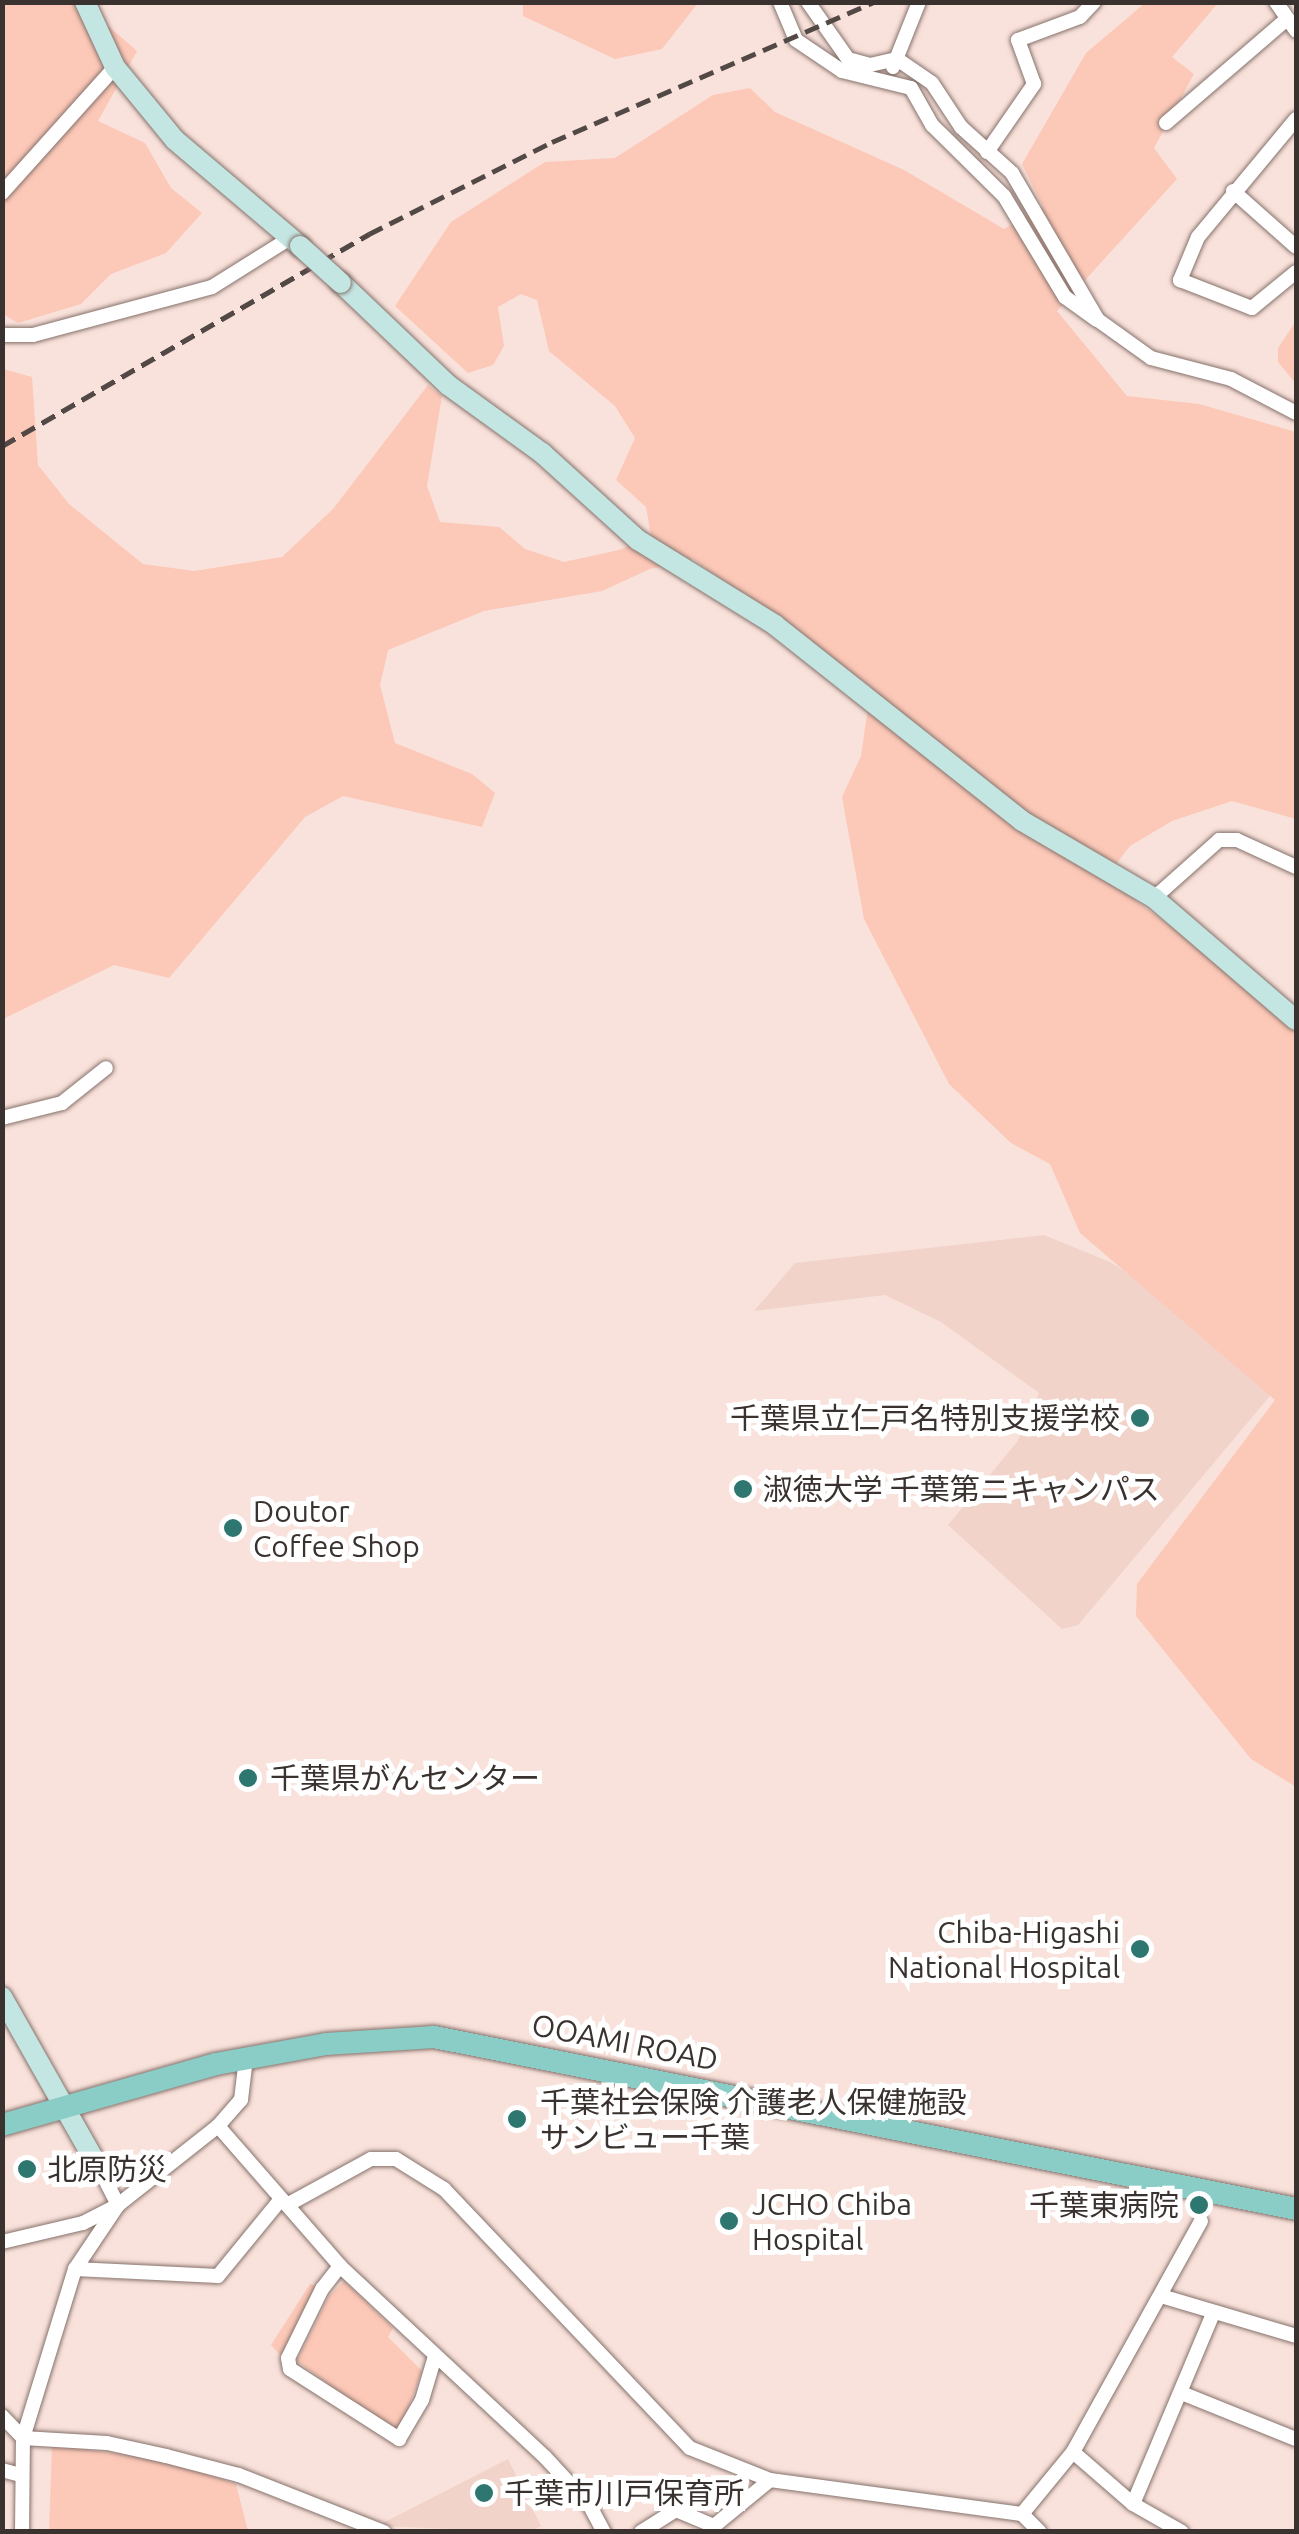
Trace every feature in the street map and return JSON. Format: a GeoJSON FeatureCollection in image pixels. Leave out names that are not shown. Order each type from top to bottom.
{"type":"FeatureCollection","features":[{"type":"Feature","properties":{"kind":"main road","name":"OOAMI ROAD"},"geometry":{"type":"LineString","coordinates":[[2,2124],[60,2104],[246,2058],[404,2037],[480,2043],[1296,2209]]}},
{"type":"Feature","properties":{"kind":"street"},"geometry":{"type":"LineString","coordinates":[[86,2],[115,67],[203,168],[295,242],[448,385],[542,453],[638,540],[775,626],[1022,821],[1154,898],[1296,1020]]}},
{"type":"Feature","properties":{"kind":"street"},"geometry":{"type":"LineString","coordinates":[[780,2],[796,40],[842,70],[911,88],[932,125],[1004,196],[1065,297],[1151,358],[1230,379],[1296,413]]}},
{"type":"Feature","properties":{"kind":"street"},"geometry":{"type":"LineString","coordinates":[[808,2],[848,59],[870,65],[897,59],[932,82],[944,107],[1012,173],[1098,320]]}},
{"type":"Feature","properties":{"kind":"street"},"geometry":{"type":"LineString","coordinates":[[888,80],[919,2]]}},
{"type":"Feature","properties":{"kind":"street"},"geometry":{"type":"LineString","coordinates":[[987,152],[1034,84],[1018,40],[1080,17],[1094,2]]}},
{"type":"Feature","properties":{"kind":"street"},"geometry":{"type":"LineString","coordinates":[[1166,123],[1292,25],[1276,2]]}},
{"type":"Feature","properties":{"kind":"street"},"geometry":{"type":"LineString","coordinates":[[2,192],[115,67]]}},
{"type":"Feature","properties":{"kind":"street"},"geometry":{"type":"LineString","coordinates":[[1296,119],[1198,237],[1180,280],[1252,308],[1296,272]]}},
{"type":"Feature","properties":{"kind":"street"},"geometry":{"type":"LineString","coordinates":[[1233,191],[1296,247]]}},
{"type":"Feature","properties":{"kind":"street"},"geometry":{"type":"LineString","coordinates":[[2,335],[33,335],[212,287],[295,242]]}},
{"type":"Feature","properties":{"kind":"street"},"geometry":{"type":"LineString","coordinates":[[1154,898],[1219,840],[1237,840],[1296,867]]}},
{"type":"Feature","properties":{"kind":"street"},"geometry":{"type":"LineString","coordinates":[[2,1118],[62,1103],[106,1068]]}},
{"type":"Feature","properties":{"kind":"street"},"geometry":{"type":"LineString","coordinates":[[2,1997],[118,2205]]}},
{"type":"Feature","properties":{"kind":"street"},"geometry":{"type":"LineString","coordinates":[[2,2242],[83,2223],[118,2205],[218,2126],[241,2100],[246,2058]]}},
{"type":"Feature","properties":{"kind":"street"},"geometry":{"type":"LineString","coordinates":[[218,2126],[340,2266],[545,2457],[604,2532]]}},
{"type":"Feature","properties":{"kind":"street"},"geometry":{"type":"LineString","coordinates":[[75,2270],[218,2276],[284,2202],[371,2160],[396,2159],[421,2171],[690,2448],[770,2480],[1022,2514],[1040,2532]]}},
{"type":"Feature","properties":{"kind":"street"},"geometry":{"type":"LineString","coordinates":[[22,2532],[23,2438],[75,2270],[118,2205]]}},
{"type":"Feature","properties":{"kind":"street"},"geometry":{"type":"LineString","coordinates":[[1022,2514],[1073,2452],[1201,2221]]}},
{"type":"Feature","properties":{"kind":"street"},"geometry":{"type":"LineString","coordinates":[[340,2266],[322,2289],[288,2358],[290,2369],[399,2439],[422,2400],[435,2356]]}},
{"type":"Feature","properties":{"kind":"street"},"geometry":{"type":"LineString","coordinates":[[1161,2296],[1296,2336]]}},
{"type":"Feature","properties":{"kind":"street"},"geometry":{"type":"LineString","coordinates":[[1133,2504],[1184,2394],[1214,2314]]}},
{"type":"Feature","properties":{"kind":"street"},"geometry":{"type":"LineString","coordinates":[[1184,2394],[1296,2439]]}},
{"type":"Feature","properties":{"kind":"street"},"geometry":{"type":"LineString","coordinates":[[2,2416],[23,2438],[107,2443],[166,2456],[238,2475],[384,2532]]}},
{"type":"Feature","properties":{"kind":"street"},"geometry":{"type":"LineString","coordinates":[[1073,2452],[1133,2504],[1182,2532]]}},
{"type":"Feature","properties":{"kind":"street"},"geometry":{"type":"LineString","coordinates":[[2,2470],[21,2474]]}},
{"type":"Feature","properties":{"kind":"street"},"geometry":{"type":"LineString","coordinates":[[641,2532],[676,2510],[714,2526],[770,2480]]}},
{"type":"Feature","properties":{"kind":"shaded area"},"geometry":{"type":"Polygon","coordinates":[[[523,2],[698,3],[662,49],[615,59],[523,16],[523,2]]]}},
{"type":"Feature","properties":{"kind":"shaded area"},"geometry":{"type":"Polygon","coordinates":[[[3,3],[82,3],[137,51],[98,121],[145,143],[171,188],[202,213],[166,253],[111,274],[81,304],[18,323],[3,314],[3,3]]]}},
{"type":"Feature","properties":{"kind":"shaded area"},"geometry":{"type":"Polygon","coordinates":[[[1145,3],[1218,3],[1172,57],[1194,74],[1154,148],[1177,179],[1057,311],[1127,396],[1199,404],[1296,432],[1296,819],[1232,801],[1172,821],[1130,846],[1105,878],[1296,1019],[1296,1787],[1251,1759],[1136,1616],[1137,1584],[1275,1400],[1080,1233],[1050,1164],[1011,1143],[949,1084],[864,919],[842,797],[861,756],[871,687],[693,559],[650,569],[602,591],[484,611],[388,650],[380,685],[395,743],[472,774],[495,793],[482,827],[343,796],[305,817],[169,978],[114,965],[3,1019],[3,369],[32,377],[38,465],[69,504],[143,564],[194,571],[282,557],[333,509],[428,385],[442,396],[427,486],[440,522],[499,527],[525,549],[564,562],[619,550],[651,536],[646,507],[616,480],[635,438],[615,406],[549,351],[537,300],[521,294],[498,307],[504,346],[493,365],[468,373],[395,306],[451,222],[545,162],[615,158],[713,95],[750,88],[775,112],[904,170],[1004,229],[1043,207],[1022,164],[1086,53],[1145,3]]]}},
{"type":"Feature","properties":{"kind":"shaded area"},"geometry":{"type":"Polygon","coordinates":[[[1296,321],[1296,384],[1278,362],[1278,348],[1296,321]]]}},
{"type":"Feature","properties":{"kind":"shaded area","name":"千葉県立仁戸名特別支援学校"},"geometry":{"type":"Polygon","coordinates":[[[1044,1235],[1110,1262],[1163,1295],[1275,1390],[1078,1625],[1062,1629],[948,1525],[1017,1442],[1039,1393],[941,1322],[885,1295],[754,1311],[795,1263],[1044,1235]]]}},
{"type":"Feature","properties":{"kind":"shaded area"},"geometry":{"type":"Polygon","coordinates":[[[344,2281],[393,2328],[388,2337],[422,2371],[400,2430],[392,2431],[297,2361],[329,2296],[344,2281]]]}},
{"type":"Feature","properties":{"kind":"shaded area"},"geometry":{"type":"Polygon","coordinates":[[[310,2284],[318,2287],[284,2359],[271,2345],[310,2284]]]}},
{"type":"Feature","properties":{"kind":"shaded area"},"geometry":{"type":"Polygon","coordinates":[[[52,2445],[166,2460],[236,2484],[248,2531],[49,2532],[52,2445]]]}},
{"type":"Feature","properties":{"kind":"shaded area","name":"千葉市川戸保育所"},"geometry":{"type":"Polygon","coordinates":[[[508,2459],[541,2526],[530,2532],[377,2526],[508,2459]]]}},
{"type":"Feature","properties":{"kind":"railway"},"geometry":{"type":"LineString","coordinates":[[2,446],[369,234],[552,142],[874,2]]}},
{"type":"Feature","properties":{"kind":"place","name":"千葉県立仁戸名特別支援学校"},"geometry":{"type":"Point","coordinates":[1140,1418]}},
{"type":"Feature","properties":{"kind":"place","name":"淑徳大学 千葉第ニキャンパス"},"geometry":{"type":"Point","coordinates":[743,1489]}},
{"type":"Feature","properties":{"kind":"place","name":"Doutor Coffee Shop"},"geometry":{"type":"Point","coordinates":[233,1528]}},
{"type":"Feature","properties":{"kind":"place","name":"千葉県がんセンター"},"geometry":{"type":"Point","coordinates":[248,1778]}},
{"type":"Feature","properties":{"kind":"place","name":"Chiba-Higashi National Hospital"},"geometry":{"type":"Point","coordinates":[1140,1949]}},
{"type":"Feature","properties":{"kind":"place","name":"千葉社会保険 介護老人保健施設 サンビュー千葉"},"geometry":{"type":"Point","coordinates":[517,2119]}},
{"type":"Feature","properties":{"kind":"place","name":"北原防災"},"geometry":{"type":"Point","coordinates":[27,2169]}},
{"type":"Feature","properties":{"kind":"place","name":"千葉東病院"},"geometry":{"type":"Point","coordinates":[1199,2205]}},
{"type":"Feature","properties":{"kind":"place","name":"JCHO Chiba Hospital"},"geometry":{"type":"Point","coordinates":[729,2221]}},
{"type":"Feature","properties":{"kind":"place","name":"千葉市川戸保育所"},"geometry":{"type":"Point","coordinates":[484,2493]}}]}
